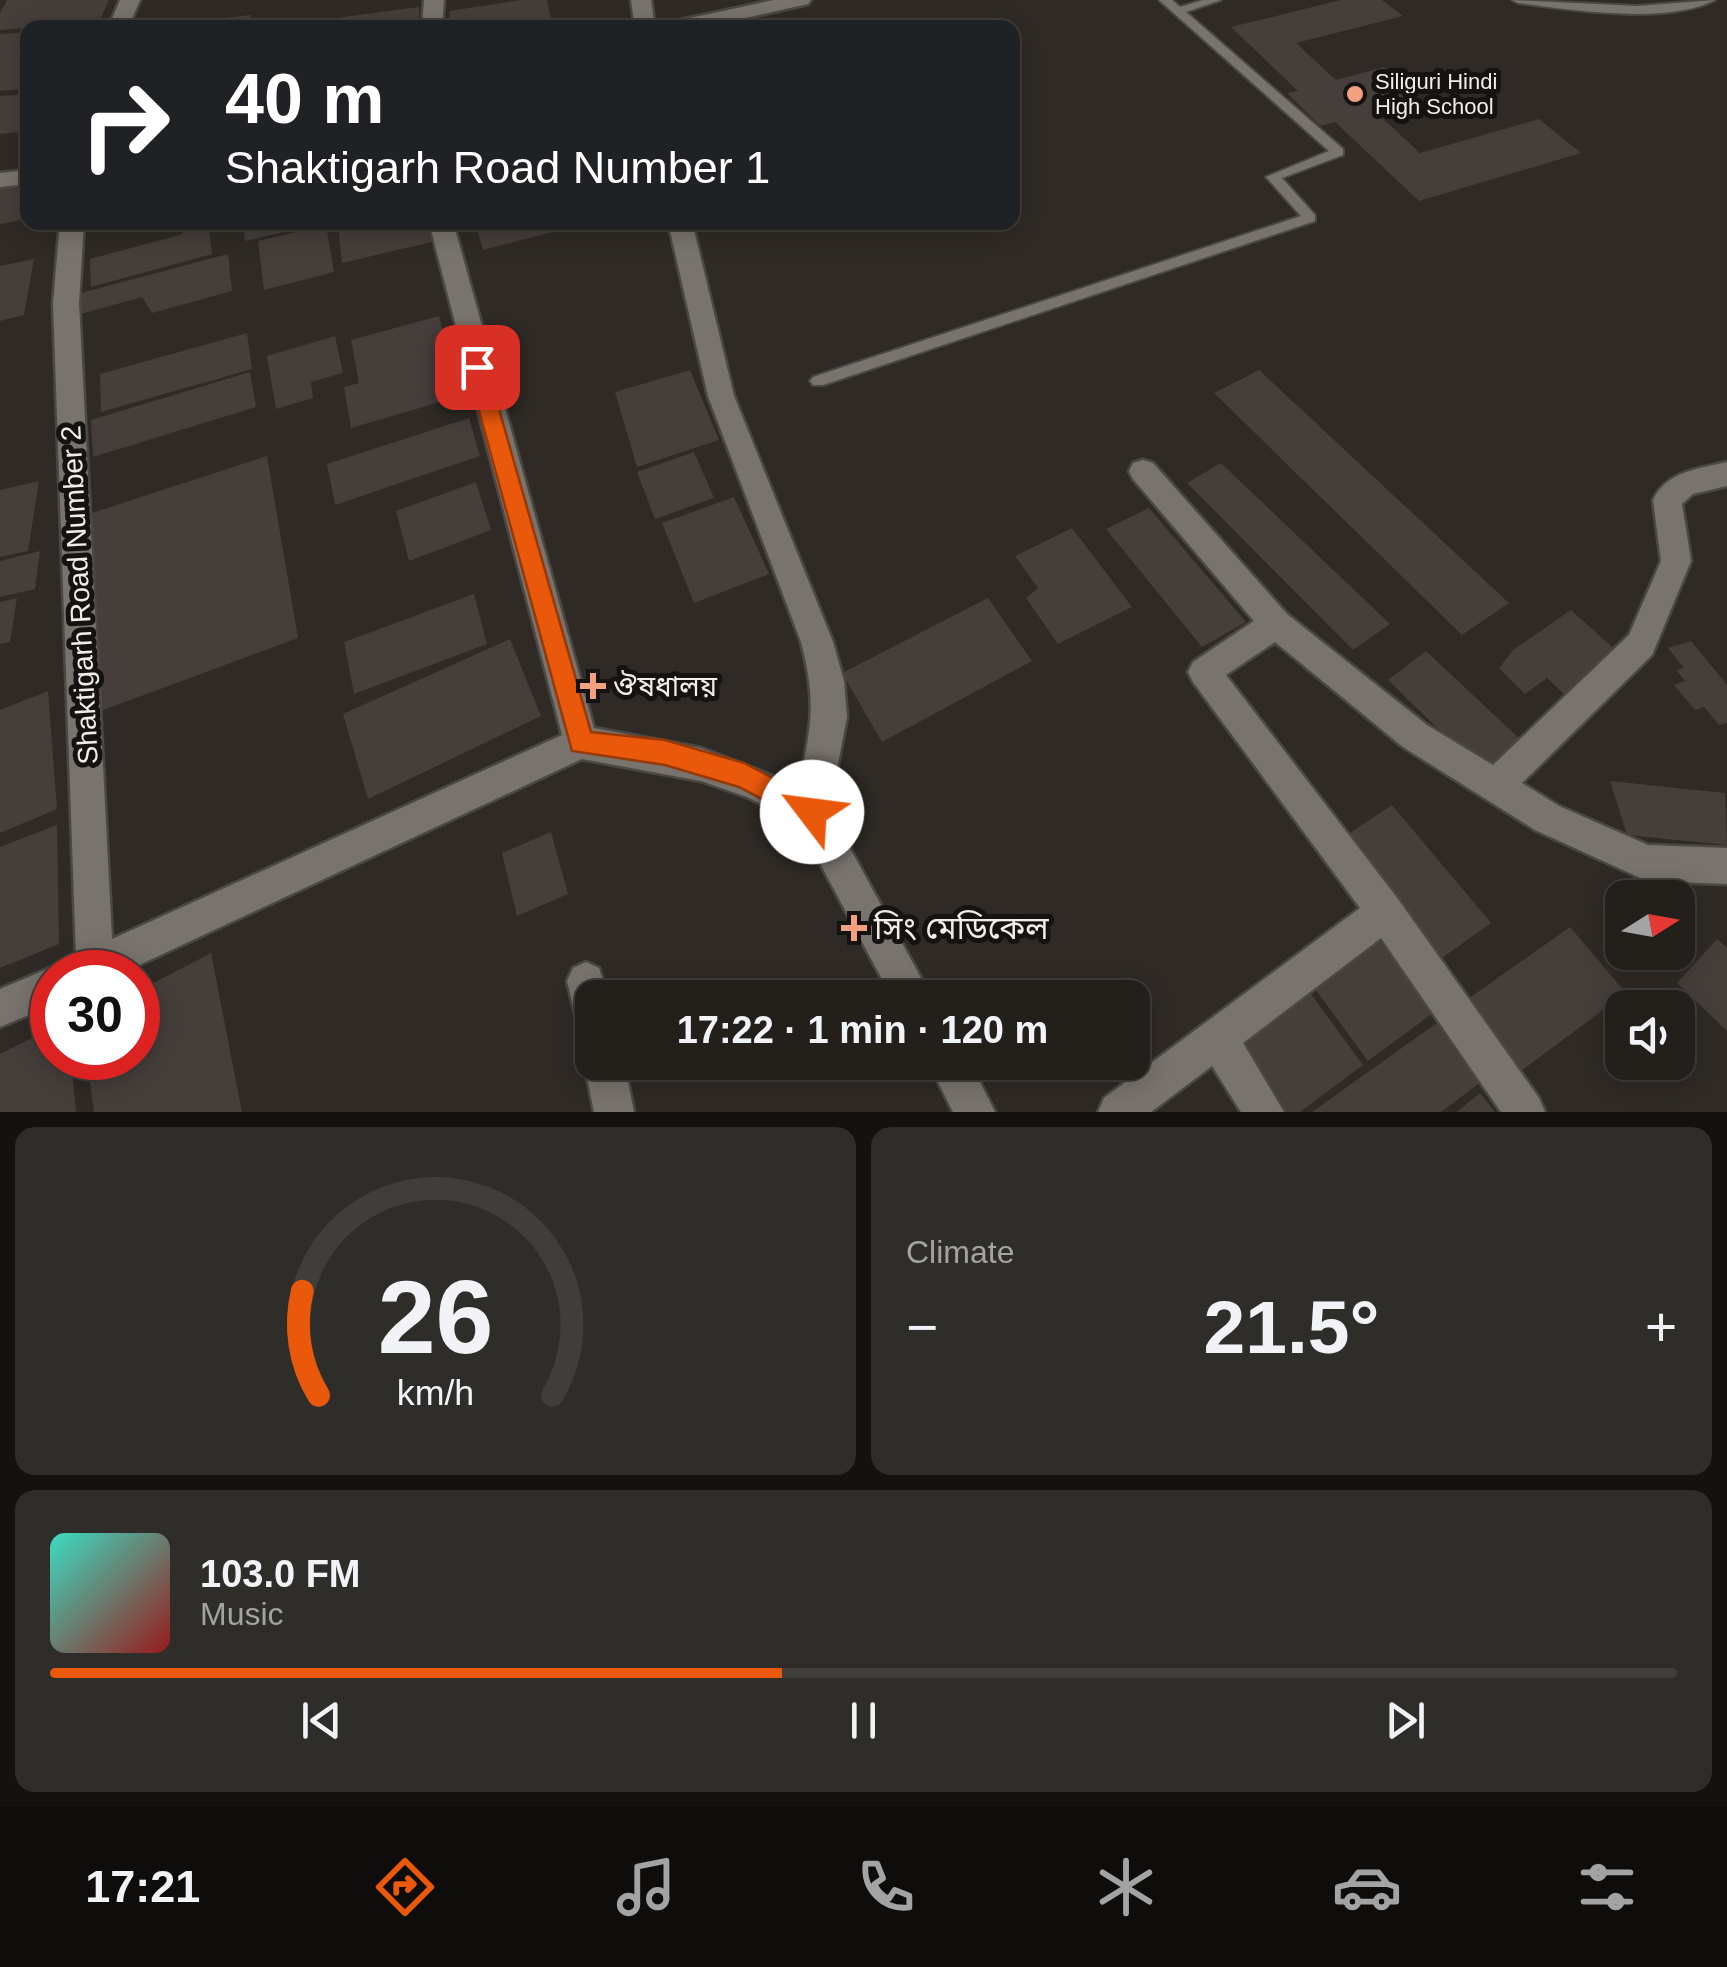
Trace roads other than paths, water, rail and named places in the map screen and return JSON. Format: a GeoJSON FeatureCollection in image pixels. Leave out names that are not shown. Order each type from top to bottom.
{"type":"FeatureCollection","features":[{"type":"Feature","properties":{"kind":"street"},"geometry":{"type":"LineString","coordinates":[[709,20],[801,0]]}},
{"type":"Feature","properties":{"kind":"street","name":"Shaktigarh Road Number 2"},"geometry":{"type":"LineString","coordinates":[[71,230],[66,303],[89,950]]}},
{"type":"Feature","properties":{"kind":"street"},"geometry":{"type":"LineString","coordinates":[[443,230],[581,743]]}},
{"type":"Feature","properties":{"kind":"street"},"geometry":{"type":"LineString","coordinates":[[682,230],[721,396],[828,681],[830,718],[812,812]]}},
{"type":"Feature","properties":{"kind":"street"},"geometry":{"type":"LineString","coordinates":[[1144,471],[1276,624],[1415,736],[1547,818],[1647,863],[1727,866]]}},
{"type":"Feature","properties":{"kind":"street"},"geometry":{"type":"LineString","coordinates":[[1494,786],[1641,645],[1676,561],[1667,500],[1684,484],[1727,474]]}},
{"type":"Feature","properties":{"kind":"street"},"geometry":{"type":"LineString","coordinates":[[1276,624],[1204,672],[1385,912],[1525,1112]]}},
{"type":"Feature","properties":{"kind":"street"},"geometry":{"type":"LineString","coordinates":[[133,950],[581,743],[665,753],[744,776],[812,812],[903,980]]}},
{"type":"Feature","properties":{"kind":"street"},"geometry":{"type":"LineString","coordinates":[[1118,1112],[1385,912]]}},
{"type":"Feature","properties":{"kind":"street"},"geometry":{"type":"LineString","coordinates":[[0,1008],[30,995]]}},
{"type":"Feature","properties":{"kind":"street"},"geometry":{"type":"LineString","coordinates":[[1217,1038],[1264,1112]]}},
{"type":"Feature","properties":{"kind":"street"},"geometry":{"type":"LineString","coordinates":[[608,1080],[614,1112]]}},
{"type":"Feature","properties":{"kind":"street"},"geometry":{"type":"LineString","coordinates":[[958,1080],[975,1112]]}},
{"type":"Feature","properties":{"kind":"lane"},"geometry":{"type":"LineString","coordinates":[[818,381],[1310,218],[1273,177],[1338,152],[1165,0]]}},
{"type":"Feature","properties":{"kind":"lane"},"geometry":{"type":"LineString","coordinates":[[1178,11],[1215,0]]}},
{"type":"Feature","properties":{"kind":"lane"},"geometry":{"type":"LineString","coordinates":[[1518,0],[1620,12],[1664,10],[1709,0]]}},
{"type":"Feature","properties":{"kind":"place","name":"Siliguri Hindi High School"},"geometry":{"type":"Point","coordinates":[1355,94]}},
{"type":"Feature","properties":{"kind":"place","name":"ঔষধালয়"},"geometry":{"type":"Point","coordinates":[593,686]}},
{"type":"Feature","properties":{"kind":"place","name":"সিং মেডিকেল"},"geometry":{"type":"Point","coordinates":[854,928]}}]}
